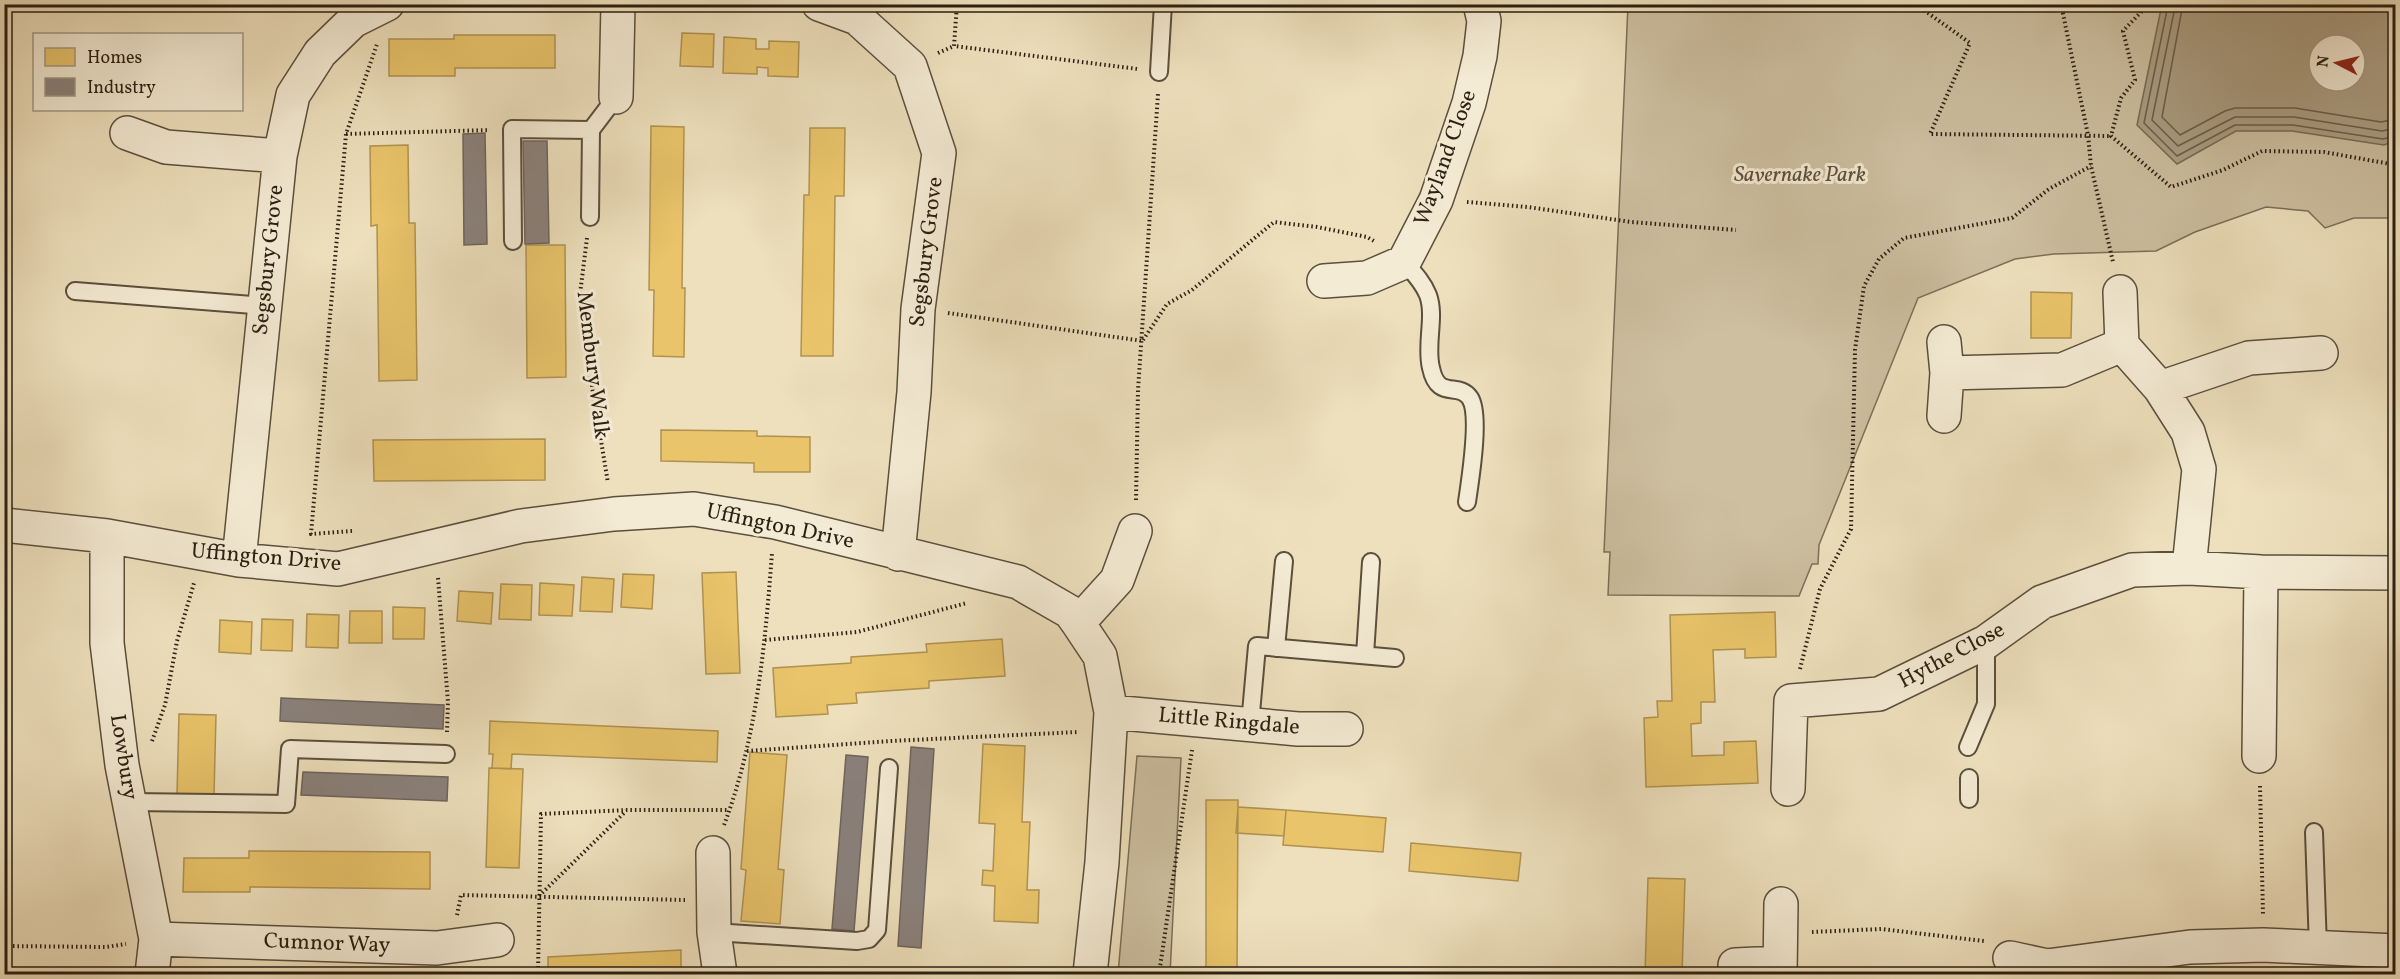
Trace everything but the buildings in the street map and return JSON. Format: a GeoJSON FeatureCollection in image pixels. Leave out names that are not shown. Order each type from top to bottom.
{"type":"FeatureCollection","features":[{"type":"Feature","properties":{"kind":"street","name":"Segsbury Grove"},"geometry":{"type":"LineString","coordinates":[[239,560],[280,156],[293,95],[320,53],[359,21],[387,4]]}},
{"type":"Feature","properties":{"kind":"street"},"geometry":{"type":"LineString","coordinates":[[616,96],[618,4]]}},
{"type":"Feature","properties":{"kind":"street","name":"Segsbury Grove"},"geometry":{"type":"LineString","coordinates":[[819,4],[857,18],[910,66],[939,153],[918,309],[914,392],[898,554]]}},
{"type":"Feature","properties":{"kind":"street","name":"Wayland Close"},"geometry":{"type":"LineString","coordinates":[[1404,261],[1436,200],[1459,135],[1480,56],[1484,21],[1480,4]]}},
{"type":"Feature","properties":{"kind":"street"},"geometry":{"type":"LineString","coordinates":[[127,133],[166,147],[280,156]]}},
{"type":"Feature","properties":{"kind":"street"},"geometry":{"type":"LineString","coordinates":[[1324,281],[1367,278],[1404,261]]}},
{"type":"Feature","properties":{"kind":"street"},"geometry":{"type":"LineString","coordinates":[[2120,292],[2122,345],[2160,388],[2188,432],[2199,469],[2189,568]]}},
{"type":"Feature","properties":{"kind":"street"},"geometry":{"type":"LineString","coordinates":[[1944,416],[1946,357],[2062,370],[2122,345]]}},
{"type":"Feature","properties":{"kind":"street"},"geometry":{"type":"LineString","coordinates":[[2160,388],[2249,358],[2321,353]]}},
{"type":"Feature","properties":{"kind":"street","name":"Uffington Drive"},"geometry":{"type":"LineString","coordinates":[[4,525],[107,536],[239,560],[338,569],[521,526],[614,514],[694,509],[775,522],[1018,582],[1070,612],[1078,623],[1100,656],[1111,712],[1102,862],[1090,975]]}},
{"type":"Feature","properties":{"kind":"street"},"geometry":{"type":"LineString","coordinates":[[1078,623],[1117,580],[1135,531]]}},
{"type":"Feature","properties":{"kind":"street","name":"Lowbury"},"geometry":{"type":"LineString","coordinates":[[107,536],[107,643],[122,765],[156,939],[152,975]]}},
{"type":"Feature","properties":{"kind":"street","name":"Hythe Close"},"geometry":{"type":"LineString","coordinates":[[1791,701],[1879,694],[1986,642],[2042,602],[2132,570],[2189,568],[2261,572],[2396,573]]}},
{"type":"Feature","properties":{"kind":"street"},"geometry":{"type":"LineString","coordinates":[[2259,756],[2261,572]]}},
{"type":"Feature","properties":{"kind":"street"},"geometry":{"type":"LineString","coordinates":[[1788,789],[1791,701]]}},
{"type":"Feature","properties":{"kind":"street","name":"Little Ringdale"},"geometry":{"type":"LineString","coordinates":[[1111,712],[1298,729],[1346,729]]}},
{"type":"Feature","properties":{"kind":"street"},"geometry":{"type":"LineString","coordinates":[[713,853],[713,917],[720,975]]}},
{"type":"Feature","properties":{"kind":"street"},"geometry":{"type":"LineString","coordinates":[[1735,965],[1780,969],[1781,904]]}},
{"type":"Feature","properties":{"kind":"street","name":"Cumnor Way"},"geometry":{"type":"LineString","coordinates":[[156,939],[451,946],[497,940]]}},
{"type":"Feature","properties":{"kind":"street"},"geometry":{"type":"LineString","coordinates":[[2010,958],[2048,970],[2190,947],[2263,945],[2396,951]]}},
{"type":"Feature","properties":{"kind":"lane"},"geometry":{"type":"LineString","coordinates":[[1159,72],[1163,4]]}},
{"type":"Feature","properties":{"kind":"lane"},"geometry":{"type":"LineString","coordinates":[[590,217],[591,130],[616,96]]}},
{"type":"Feature","properties":{"kind":"lane"},"geometry":{"type":"LineString","coordinates":[[513,241],[512,129],[591,130]]}},
{"type":"Feature","properties":{"kind":"lane"},"geometry":{"type":"LineString","coordinates":[[1404,261],[1422,283],[1428,296],[1429,355],[1435,381],[1443,389],[1464,393],[1471,399],[1475,414],[1467,502]]}},
{"type":"Feature","properties":{"kind":"lane"},"geometry":{"type":"LineString","coordinates":[[75,291],[265,306]]}},
{"type":"Feature","properties":{"kind":"lane"},"geometry":{"type":"LineString","coordinates":[[1276,648],[1284,561]]}},
{"type":"Feature","properties":{"kind":"lane"},"geometry":{"type":"LineString","coordinates":[[1365,655],[1371,562]]}},
{"type":"Feature","properties":{"kind":"lane"},"geometry":{"type":"LineString","coordinates":[[1968,747],[1986,704],[1986,642]]}},
{"type":"Feature","properties":{"kind":"lane"},"geometry":{"type":"LineString","coordinates":[[1250,724],[1257,646],[1395,658]]}},
{"type":"Feature","properties":{"kind":"lane"},"geometry":{"type":"LineString","coordinates":[[130,802],[286,804],[290,749],[446,754]]}},
{"type":"Feature","properties":{"kind":"lane"},"geometry":{"type":"LineString","coordinates":[[713,917],[857,941],[869,939],[877,930],[889,768]]}},
{"type":"Feature","properties":{"kind":"lane"},"geometry":{"type":"LineString","coordinates":[[1969,778],[1969,799]]}},
{"type":"Feature","properties":{"kind":"lane"},"geometry":{"type":"LineString","coordinates":[[2314,832],[2318,948]]}},
{"type":"Feature","properties":{"kind":"path"},"geometry":{"type":"LineString","coordinates":[[957,4],[954,46],[1159,72],[1138,390],[1135,531]]}},
{"type":"Feature","properties":{"kind":"path"},"geometry":{"type":"LineString","coordinates":[[1912,4],[1970,43],[1930,135],[2111,136],[2171,187],[2223,170],[2262,152],[2324,152],[2394,165]]}},
{"type":"Feature","properties":{"kind":"path"},"geometry":{"type":"LineString","coordinates":[[2061,4],[2088,135],[2091,166],[2120,292]]}},
{"type":"Feature","properties":{"kind":"path"},"geometry":{"type":"LineString","coordinates":[[2111,136],[2121,98],[2135,80],[2123,32],[2141,12],[2135,4]]}},
{"type":"Feature","properties":{"kind":"path"},"geometry":{"type":"LineString","coordinates":[[359,21],[346,134],[311,534],[363,530]]}},
{"type":"Feature","properties":{"kind":"path"},"geometry":{"type":"LineString","coordinates":[[346,134],[512,129]]}},
{"type":"Feature","properties":{"kind":"path"},"geometry":{"type":"LineString","coordinates":[[1791,701],[1820,589],[1851,529],[1855,350],[1864,286],[1879,259],[1904,238],[2012,218],[2049,189],[2091,166]]}},
{"type":"Feature","properties":{"kind":"path"},"geometry":{"type":"LineString","coordinates":[[1436,200],[1528,207],[1631,222],[1736,230]]}},
{"type":"Feature","properties":{"kind":"path","name":"Membury Walk"},"geometry":{"type":"LineString","coordinates":[[590,217],[580,294],[589,368],[614,514]]}},
{"type":"Feature","properties":{"kind":"path"},"geometry":{"type":"LineString","coordinates":[[1143,341],[1167,304],[1192,290],[1274,222],[1317,227],[1367,237],[1404,261]]}},
{"type":"Feature","properties":{"kind":"path"},"geometry":{"type":"LineString","coordinates":[[918,309],[1143,341]]}},
{"type":"Feature","properties":{"kind":"path"},"geometry":{"type":"LineString","coordinates":[[534,975],[538,972],[541,814],[627,810],[729,810],[747,751],[765,640],[775,522]]}},
{"type":"Feature","properties":{"kind":"path"},"geometry":{"type":"LineString","coordinates":[[435,546],[448,702],[446,754]]}},
{"type":"Feature","properties":{"kind":"path"},"geometry":{"type":"LineString","coordinates":[[149,748],[165,705],[177,640],[199,569],[198,553]]}},
{"type":"Feature","properties":{"kind":"path"},"geometry":{"type":"LineString","coordinates":[[765,640],[857,632],[968,603]]}},
{"type":"Feature","properties":{"kind":"path"},"geometry":{"type":"LineString","coordinates":[[1160,975],[1194,719]]}},
{"type":"Feature","properties":{"kind":"path"},"geometry":{"type":"LineString","coordinates":[[747,751],[891,741],[1081,732]]}},
{"type":"Feature","properties":{"kind":"path"},"geometry":{"type":"LineString","coordinates":[[2259,756],[2263,945]]}},
{"type":"Feature","properties":{"kind":"path"},"geometry":{"type":"LineString","coordinates":[[539,896],[627,810]]}},
{"type":"Feature","properties":{"kind":"path"},"geometry":{"type":"LineString","coordinates":[[451,946],[461,895],[539,896],[713,917]]}},
{"type":"Feature","properties":{"kind":"path"},"geometry":{"type":"LineString","coordinates":[[1810,933],[1881,928],[1981,940],[2010,958]]}},
{"type":"Feature","properties":{"kind":"path"},"geometry":{"type":"LineString","coordinates":[[4,946],[106,947],[156,939]]}},
{"type":"Feature","properties":{"kind":"green space","name":"Savernake Park"},"geometry":{"type":"Polygon","coordinates":[[[1628,5],[2395,5],[2395,218],[2354,218],[2325,228],[2308,211],[2266,207],[2195,232],[2156,251],[2054,254],[2015,259],[1918,298],[1819,545],[1818,564],[1812,564],[1799,596],[1608,595],[1610,552],[1604,552],[1628,5]]]}},
{"type":"Feature","properties":{"kind":"green space"},"geometry":{"type":"Polygon","coordinates":[[[1137,756],[1181,758],[1170,974],[1118,974],[1137,756]]]}},
{"type":"Feature","properties":{"kind":"water"},"geometry":{"type":"Polygon","coordinates":[[[2159,5],[2395,5],[2395,141],[2384,145],[2292,131],[2236,131],[2177,164],[2137,125],[2161,9],[2159,5]]]}}]}
